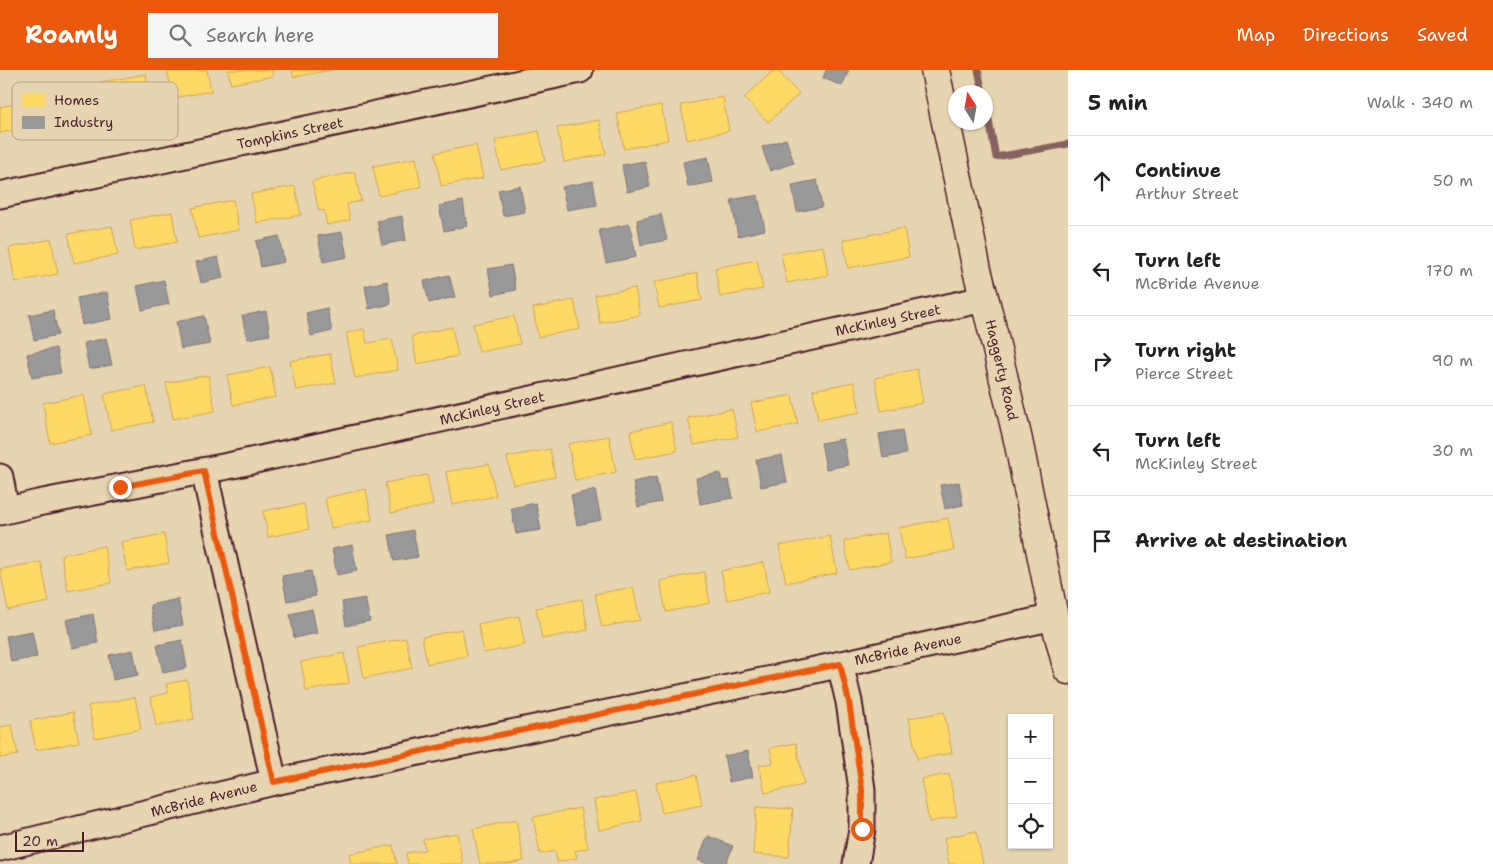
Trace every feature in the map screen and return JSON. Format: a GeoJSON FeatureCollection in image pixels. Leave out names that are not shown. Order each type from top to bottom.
{"type":"FeatureCollection","features":[{"type":"Feature","properties":{"kind":"main road","name":"Haggerty Road"},"geometry":{"type":"LineString","coordinates":[[935,70],[984,299],[1018,440],[1054,617],[1068,670]]}},
{"type":"Feature","properties":{"kind":"street","name":"Tompkins Street"},"geometry":{"type":"LineString","coordinates":[[0,196],[580,70]]}},
{"type":"Feature","properties":{"kind":"street","name":"McKinley Street"},"geometry":{"type":"LineString","coordinates":[[3,511],[204,471],[984,299]]}},
{"type":"Feature","properties":{"kind":"street"},"geometry":{"type":"LineString","coordinates":[[204,471],[274,782]]}},
{"type":"Feature","properties":{"kind":"street"},"geometry":{"type":"LineString","coordinates":[[0,477],[3,511]]}},
{"type":"Feature","properties":{"kind":"street","name":"McBride Avenue"},"geometry":{"type":"LineString","coordinates":[[0,848],[274,782],[840,664],[1054,617]]}},
{"type":"Feature","properties":{"kind":"street"},"geometry":{"type":"LineString","coordinates":[[840,664],[849,702],[862,789],[862,829],[856,864]]}},
{"type":"Feature","properties":{"kind":"building: Homes"},"geometry":{"type":"Polygon","coordinates":[[[167,70],[207,70],[211,91],[178,97],[178,82],[170,82],[167,70]]]}},
{"type":"Feature","properties":{"kind":"building: Homes"},"geometry":{"type":"Polygon","coordinates":[[[228,70],[272,70],[273,76],[231,84],[228,70]]]}},
{"type":"Feature","properties":{"kind":"building: Homes"},"geometry":{"type":"Polygon","coordinates":[[[292,70],[331,70],[293,77],[292,70]]]}},
{"type":"Feature","properties":{"kind":"building: Homes"},"geometry":{"type":"Polygon","coordinates":[[[774,70],[777,70],[799,94],[768,122],[744,98],[774,70]]]}},
{"type":"Feature","properties":{"kind":"building: Homes"},"geometry":{"type":"Polygon","coordinates":[[[146,74],[147,82],[102,82],[146,74]]]}},
{"type":"Feature","properties":{"kind":"building: Homes"},"geometry":{"type":"Polygon","coordinates":[[[723,97],[729,131],[687,140],[681,105],[723,97]]]}},
{"type":"Feature","properties":{"kind":"building: Homes"},"geometry":{"type":"Polygon","coordinates":[[[12,104],[12,130],[0,133],[0,107],[12,104]]]}},
{"type":"Feature","properties":{"kind":"building: Homes"},"geometry":{"type":"Polygon","coordinates":[[[661,105],[668,140],[624,149],[617,113],[661,105]]]}},
{"type":"Feature","properties":{"kind":"building: Homes"},"geometry":{"type":"Polygon","coordinates":[[[599,120],[606,154],[564,162],[557,128],[599,120]]]}},
{"type":"Feature","properties":{"kind":"building: Homes"},"geometry":{"type":"Polygon","coordinates":[[[539,131],[545,161],[501,170],[495,140],[539,131]]]}},
{"type":"Feature","properties":{"kind":"building: Homes"},"geometry":{"type":"Polygon","coordinates":[[[476,145],[483,178],[441,186],[435,153],[476,145]]]}},
{"type":"Feature","properties":{"kind":"building: Homes"},"geometry":{"type":"Polygon","coordinates":[[[416,158],[421,187],[379,196],[373,166],[416,158]]]}},
{"type":"Feature","properties":{"kind":"building: Homes"},"geometry":{"type":"Polygon","coordinates":[[[355,172],[361,201],[347,204],[350,220],[327,225],[324,210],[319,211],[312,181],[355,172]]]}},
{"type":"Feature","properties":{"kind":"building: Homes"},"geometry":{"type":"Polygon","coordinates":[[[295,186],[301,215],[257,223],[251,194],[295,186]]]}},
{"type":"Feature","properties":{"kind":"building: Homes"},"geometry":{"type":"Polygon","coordinates":[[[233,200],[239,230],[198,238],[192,208],[233,200]]]}},
{"type":"Feature","properties":{"kind":"building: Homes"},"geometry":{"type":"Polygon","coordinates":[[[172,212],[177,242],[135,250],[130,220],[172,212]]]}},
{"type":"Feature","properties":{"kind":"building: Homes"},"geometry":{"type":"Polygon","coordinates":[[[112,226],[118,255],[74,263],[68,234],[112,226]]]}},
{"type":"Feature","properties":{"kind":"building: Homes"},"geometry":{"type":"Polygon","coordinates":[[[904,228],[909,257],[848,268],[843,240],[904,228]]]}},
{"type":"Feature","properties":{"kind":"building: Homes"},"geometry":{"type":"Polygon","coordinates":[[[51,239],[58,274],[15,282],[9,248],[51,239]]]}},
{"type":"Feature","properties":{"kind":"building: Homes"},"geometry":{"type":"Polygon","coordinates":[[[823,246],[828,275],[787,283],[781,254],[823,246]]]}},
{"type":"Feature","properties":{"kind":"building: Homes"},"geometry":{"type":"Polygon","coordinates":[[[757,260],[763,289],[720,297],[715,268],[757,260]]]}},
{"type":"Feature","properties":{"kind":"building: Homes"},"geometry":{"type":"Polygon","coordinates":[[[697,273],[702,300],[659,308],[654,282],[697,273]]]}},
{"type":"Feature","properties":{"kind":"building: Homes"},"geometry":{"type":"Polygon","coordinates":[[[635,288],[640,315],[600,323],[595,295],[635,288]]]}},
{"type":"Feature","properties":{"kind":"building: Homes"},"geometry":{"type":"Polygon","coordinates":[[[574,300],[580,329],[538,337],[533,308],[574,300]]]}},
{"type":"Feature","properties":{"kind":"building: Homes"},"geometry":{"type":"Polygon","coordinates":[[[514,316],[520,344],[479,352],[473,324],[514,316]]]}},
{"type":"Feature","properties":{"kind":"building: Homes"},"geometry":{"type":"Polygon","coordinates":[[[452,327],[458,356],[417,364],[412,336],[452,327]]]}},
{"type":"Feature","properties":{"kind":"building: Homes"},"geometry":{"type":"Polygon","coordinates":[[[364,329],[367,343],[392,339],[398,370],[355,378],[346,333],[364,329]]]}},
{"type":"Feature","properties":{"kind":"building: Homes"},"geometry":{"type":"Polygon","coordinates":[[[330,354],[336,383],[296,390],[290,361],[330,354]]]}},
{"type":"Feature","properties":{"kind":"building: Homes"},"geometry":{"type":"Polygon","coordinates":[[[270,367],[276,397],[233,405],[227,375],[270,367]]]}},
{"type":"Feature","properties":{"kind":"building: Homes"},"geometry":{"type":"Polygon","coordinates":[[[917,369],[923,403],[881,411],[875,378],[917,369]]]}},
{"type":"Feature","properties":{"kind":"building: Homes"},"geometry":{"type":"Polygon","coordinates":[[[208,375],[215,411],[173,419],[166,383],[208,375]]]}},
{"type":"Feature","properties":{"kind":"building: Homes"},"geometry":{"type":"Polygon","coordinates":[[[854,382],[860,412],[818,420],[813,390],[854,382]]]}},
{"type":"Feature","properties":{"kind":"building: Homes"},"geometry":{"type":"Polygon","coordinates":[[[146,386],[153,422],[111,430],[104,394],[146,386]]]}},
{"type":"Feature","properties":{"kind":"building: Homes"},"geometry":{"type":"Polygon","coordinates":[[[84,395],[92,435],[50,443],[43,403],[84,395]]]}},
{"type":"Feature","properties":{"kind":"building: Homes"},"geometry":{"type":"Polygon","coordinates":[[[792,395],[798,424],[757,432],[751,403],[792,395]]]}},
{"type":"Feature","properties":{"kind":"building: Homes"},"geometry":{"type":"Polygon","coordinates":[[[732,409],[738,437],[694,445],[688,418],[732,409]]]}},
{"type":"Feature","properties":{"kind":"building: Homes"},"geometry":{"type":"Polygon","coordinates":[[[671,422],[677,451],[635,459],[630,431],[671,422]]]}},
{"type":"Feature","properties":{"kind":"building: Homes"},"geometry":{"type":"Polygon","coordinates":[[[609,436],[616,472],[575,480],[568,444],[609,436]]]}},
{"type":"Feature","properties":{"kind":"building: Homes"},"geometry":{"type":"Polygon","coordinates":[[[550,449],[555,477],[513,485],[507,457],[550,449]]]}},
{"type":"Feature","properties":{"kind":"building: Homes"},"geometry":{"type":"Polygon","coordinates":[[[489,464],[496,496],[452,505],[446,472],[489,464]]]}},
{"type":"Feature","properties":{"kind":"building: Homes"},"geometry":{"type":"Polygon","coordinates":[[[427,475],[433,505],[391,513],[385,483],[427,475]]]}},
{"type":"Feature","properties":{"kind":"building: Homes"},"geometry":{"type":"Polygon","coordinates":[[[366,489],[372,520],[331,528],[325,498],[366,489]]]}},
{"type":"Feature","properties":{"kind":"building: Homes"},"geometry":{"type":"Polygon","coordinates":[[[304,504],[309,529],[268,537],[263,511],[304,504]]]}},
{"type":"Feature","properties":{"kind":"building: Homes"},"geometry":{"type":"Polygon","coordinates":[[[948,518],[954,550],[905,559],[899,528],[948,518]]]}},
{"type":"Feature","properties":{"kind":"building: Homes"},"geometry":{"type":"Polygon","coordinates":[[[886,533],[891,562],[850,570],[844,541],[886,533]]]}},
{"type":"Feature","properties":{"kind":"building: Homes"},"geometry":{"type":"Polygon","coordinates":[[[164,534],[169,563],[127,571],[121,542],[164,534]]]}},
{"type":"Feature","properties":{"kind":"building: Homes"},"geometry":{"type":"Polygon","coordinates":[[[830,536],[837,573],[786,583],[779,546],[830,536]]]}},
{"type":"Feature","properties":{"kind":"building: Homes"},"geometry":{"type":"Polygon","coordinates":[[[104,546],[111,583],[68,591],[61,555],[104,546]]]}},
{"type":"Feature","properties":{"kind":"building: Homes"},"geometry":{"type":"Polygon","coordinates":[[[41,562],[49,602],[8,610],[0,569],[41,562]]]}},
{"type":"Feature","properties":{"kind":"building: Homes"},"geometry":{"type":"Polygon","coordinates":[[[764,562],[769,592],[727,600],[721,571],[764,562]]]}},
{"type":"Feature","properties":{"kind":"building: Homes"},"geometry":{"type":"Polygon","coordinates":[[[704,572],[710,603],[666,612],[660,581],[704,572]]]}},
{"type":"Feature","properties":{"kind":"building: Homes"},"geometry":{"type":"Polygon","coordinates":[[[633,587],[640,620],[602,627],[595,594],[633,587]]]}},
{"type":"Feature","properties":{"kind":"building: Homes"},"geometry":{"type":"Polygon","coordinates":[[[582,599],[588,630],[542,639],[536,608],[582,599]]]}},
{"type":"Feature","properties":{"kind":"building: Homes"},"geometry":{"type":"Polygon","coordinates":[[[519,616],[525,645],[484,653],[478,624],[519,616]]]}},
{"type":"Feature","properties":{"kind":"building: Homes"},"geometry":{"type":"Polygon","coordinates":[[[462,629],[467,656],[427,664],[422,637],[462,629]]]}},
{"type":"Feature","properties":{"kind":"building: Homes"},"geometry":{"type":"Polygon","coordinates":[[[406,638],[412,668],[364,678],[358,647],[406,638]]]}},
{"type":"Feature","properties":{"kind":"building: Homes"},"geometry":{"type":"Polygon","coordinates":[[[344,653],[349,683],[306,691],[301,662],[344,653]]]}},
{"type":"Feature","properties":{"kind":"building: Homes"},"geometry":{"type":"Polygon","coordinates":[[[187,680],[194,719],[156,726],[151,697],[168,693],[166,684],[187,680]]]}},
{"type":"Feature","properties":{"kind":"building: Homes"},"geometry":{"type":"Polygon","coordinates":[[[135,697],[141,729],[95,738],[88,706],[135,697]]]}},
{"type":"Feature","properties":{"kind":"building: Homes"},"geometry":{"type":"Polygon","coordinates":[[[73,712],[79,742],[36,750],[30,721],[73,712]]]}},
{"type":"Feature","properties":{"kind":"building: Homes"},"geometry":{"type":"Polygon","coordinates":[[[944,712],[952,753],[917,759],[909,718],[944,712]]]}},
{"type":"Feature","properties":{"kind":"building: Homes"},"geometry":{"type":"Polygon","coordinates":[[[12,725],[18,755],[0,758],[0,727],[12,725]]]}},
{"type":"Feature","properties":{"kind":"building: Homes"},"geometry":{"type":"Polygon","coordinates":[[[796,743],[804,785],[765,793],[759,765],[773,763],[770,748],[796,743]]]}},
{"type":"Feature","properties":{"kind":"building: Homes"},"geometry":{"type":"Polygon","coordinates":[[[949,774],[957,816],[929,822],[921,779],[949,774]]]}},
{"type":"Feature","properties":{"kind":"building: Homes"},"geometry":{"type":"Polygon","coordinates":[[[696,775],[702,805],[662,813],[656,783],[696,775]]]}},
{"type":"Feature","properties":{"kind":"building: Homes"},"geometry":{"type":"Polygon","coordinates":[[[636,792],[642,821],[599,830],[594,800],[636,792]]]}},
{"type":"Feature","properties":{"kind":"building: Homes"},"geometry":{"type":"Polygon","coordinates":[[[756,807],[793,809],[789,857],[753,854],[756,807]]]}},
{"type":"Feature","properties":{"kind":"building: Homes"},"geometry":{"type":"Polygon","coordinates":[[[580,808],[588,848],[575,851],[577,858],[557,862],[555,851],[540,854],[533,817],[580,808]]]}},
{"type":"Feature","properties":{"kind":"building: Homes"},"geometry":{"type":"Polygon","coordinates":[[[516,820],[524,861],[508,864],[480,864],[473,829],[516,820]]]}},
{"type":"Feature","properties":{"kind":"building: Homes"},"geometry":{"type":"Polygon","coordinates":[[[976,831],[983,864],[949,864],[944,838],[976,831]]]}},
{"type":"Feature","properties":{"kind":"building: Homes"},"geometry":{"type":"Polygon","coordinates":[[[457,833],[463,864],[408,864],[406,853],[425,850],[423,839],[457,833]]]}},
{"type":"Feature","properties":{"kind":"building: Homes"},"geometry":{"type":"Polygon","coordinates":[[[393,845],[397,864],[351,864],[349,854],[393,845]]]}},
{"type":"Feature","properties":{"kind":"building: Industry"},"geometry":{"type":"Polygon","coordinates":[[[826,70],[849,70],[842,86],[823,78],[826,70]]]}},
{"type":"Feature","properties":{"kind":"building: Industry"},"geometry":{"type":"Polygon","coordinates":[[[786,139],[794,163],[770,171],[762,147],[786,139]]]}},
{"type":"Feature","properties":{"kind":"building: Industry"},"geometry":{"type":"Polygon","coordinates":[[[708,157],[713,182],[688,187],[683,162],[708,157]]]}},
{"type":"Feature","properties":{"kind":"building: Industry"},"geometry":{"type":"Polygon","coordinates":[[[645,161],[650,187],[627,192],[622,165],[645,161]]]}},
{"type":"Feature","properties":{"kind":"building: Industry"},"geometry":{"type":"Polygon","coordinates":[[[817,180],[822,207],[797,212],[792,185],[817,180]]]}},
{"type":"Feature","properties":{"kind":"building: Industry"},"geometry":{"type":"Polygon","coordinates":[[[593,181],[597,205],[567,210],[562,187],[593,181]]]}},
{"type":"Feature","properties":{"kind":"building: Industry"},"geometry":{"type":"Polygon","coordinates":[[[520,186],[525,212],[503,216],[498,190],[520,186]]]}},
{"type":"Feature","properties":{"kind":"building: Industry"},"geometry":{"type":"Polygon","coordinates":[[[758,195],[765,230],[738,236],[731,200],[758,195]]]}},
{"type":"Feature","properties":{"kind":"building: Industry"},"geometry":{"type":"Polygon","coordinates":[[[463,201],[467,226],[444,231],[439,206],[463,201]]]}},
{"type":"Feature","properties":{"kind":"building: Industry"},"geometry":{"type":"Polygon","coordinates":[[[661,214],[667,240],[641,245],[637,220],[661,214]]]}},
{"type":"Feature","properties":{"kind":"building: Industry"},"geometry":{"type":"Polygon","coordinates":[[[402,216],[406,240],[382,245],[377,221],[402,216]]]}},
{"type":"Feature","properties":{"kind":"building: Industry"},"geometry":{"type":"Polygon","coordinates":[[[630,224],[636,257],[606,263],[599,230],[630,224]]]}},
{"type":"Feature","properties":{"kind":"building: Industry"},"geometry":{"type":"Polygon","coordinates":[[[342,232],[347,257],[323,262],[318,236],[342,232]]]}},
{"type":"Feature","properties":{"kind":"building: Industry"},"geometry":{"type":"Polygon","coordinates":[[[279,236],[284,262],[261,267],[256,241],[279,236]]]}},
{"type":"Feature","properties":{"kind":"building: Industry"},"geometry":{"type":"Polygon","coordinates":[[[218,257],[223,278],[201,283],[196,262],[218,257]]]}},
{"type":"Feature","properties":{"kind":"building: Industry"},"geometry":{"type":"Polygon","coordinates":[[[511,265],[516,290],[493,295],[488,269],[511,265]]]}},
{"type":"Feature","properties":{"kind":"building: Industry"},"geometry":{"type":"Polygon","coordinates":[[[449,275],[455,297],[429,303],[424,281],[449,275]]]}},
{"type":"Feature","properties":{"kind":"building: Industry"},"geometry":{"type":"Polygon","coordinates":[[[164,280],[169,304],[142,310],[137,286],[164,280]]]}},
{"type":"Feature","properties":{"kind":"building: Industry"},"geometry":{"type":"Polygon","coordinates":[[[387,281],[391,304],[369,309],[365,286],[387,281]]]}},
{"type":"Feature","properties":{"kind":"building: Industry"},"geometry":{"type":"Polygon","coordinates":[[[107,292],[112,319],[82,325],[77,298],[107,292]]]}},
{"type":"Feature","properties":{"kind":"building: Industry"},"geometry":{"type":"Polygon","coordinates":[[[327,308],[332,331],[311,336],[306,313],[327,308]]]}},
{"type":"Feature","properties":{"kind":"building: Industry"},"geometry":{"type":"Polygon","coordinates":[[[53,310],[58,335],[34,340],[29,315],[53,310]]]}},
{"type":"Feature","properties":{"kind":"building: Industry"},"geometry":{"type":"Polygon","coordinates":[[[266,311],[270,335],[247,339],[242,316],[266,311]]]}},
{"type":"Feature","properties":{"kind":"building: Industry"},"geometry":{"type":"Polygon","coordinates":[[[204,316],[210,344],[181,349],[176,322],[204,316]]]}},
{"type":"Feature","properties":{"kind":"building: Industry"},"geometry":{"type":"Polygon","coordinates":[[[106,338],[112,365],[89,369],[84,343],[106,338]]]}},
{"type":"Feature","properties":{"kind":"building: Industry"},"geometry":{"type":"Polygon","coordinates":[[[56,348],[61,373],[32,378],[27,354],[56,348]]]}},
{"type":"Feature","properties":{"kind":"building: Industry"},"geometry":{"type":"Polygon","coordinates":[[[902,430],[906,454],[883,458],[879,434],[902,430]]]}},
{"type":"Feature","properties":{"kind":"building: Industry"},"geometry":{"type":"Polygon","coordinates":[[[843,439],[848,465],[826,469],[821,443],[843,439]]]}},
{"type":"Feature","properties":{"kind":"building: Industry"},"geometry":{"type":"Polygon","coordinates":[[[782,455],[787,482],[761,487],[756,460],[782,455]]]}},
{"type":"Feature","properties":{"kind":"building: Industry"},"geometry":{"type":"Polygon","coordinates":[[[720,473],[722,481],[729,480],[733,498],[700,504],[696,478],[720,473]]]}},
{"type":"Feature","properties":{"kind":"building: Industry"},"geometry":{"type":"Polygon","coordinates":[[[656,477],[661,502],[638,507],[633,482],[656,477]]]}},
{"type":"Feature","properties":{"kind":"building: Industry"},"geometry":{"type":"Polygon","coordinates":[[[959,482],[963,505],[945,509],[940,485],[959,482]]]}},
{"type":"Feature","properties":{"kind":"building: Industry"},"geometry":{"type":"Polygon","coordinates":[[[595,490],[601,520],[577,525],[571,495],[595,490]]]}},
{"type":"Feature","properties":{"kind":"building: Industry"},"geometry":{"type":"Polygon","coordinates":[[[536,503],[541,530],[516,534],[511,508],[536,503]]]}},
{"type":"Feature","properties":{"kind":"building: Industry"},"geometry":{"type":"Polygon","coordinates":[[[413,530],[418,557],[394,561],[389,535],[413,530]]]}},
{"type":"Feature","properties":{"kind":"building: Industry"},"geometry":{"type":"Polygon","coordinates":[[[352,545],[357,571],[337,575],[332,549],[352,545]]]}},
{"type":"Feature","properties":{"kind":"building: Industry"},"geometry":{"type":"Polygon","coordinates":[[[311,571],[316,596],[287,601],[282,576],[311,571]]]}},
{"type":"Feature","properties":{"kind":"building: Industry"},"geometry":{"type":"Polygon","coordinates":[[[365,598],[370,621],[346,626],[342,602],[365,598]]]}},
{"type":"Feature","properties":{"kind":"building: Industry"},"geometry":{"type":"Polygon","coordinates":[[[178,599],[183,625],[155,630],[150,605],[178,599]]]}},
{"type":"Feature","properties":{"kind":"building: Industry"},"geometry":{"type":"Polygon","coordinates":[[[312,609],[317,633],[294,638],[290,614],[312,609]]]}},
{"type":"Feature","properties":{"kind":"building: Industry"},"geometry":{"type":"Polygon","coordinates":[[[93,614],[98,643],[72,648],[66,620],[93,614]]]}},
{"type":"Feature","properties":{"kind":"building: Industry"},"geometry":{"type":"Polygon","coordinates":[[[32,631],[37,657],[11,662],[6,636],[32,631]]]}},
{"type":"Feature","properties":{"kind":"building: Industry"},"geometry":{"type":"Polygon","coordinates":[[[182,640],[187,668],[163,673],[157,645],[182,640]]]}},
{"type":"Feature","properties":{"kind":"building: Industry"},"geometry":{"type":"Polygon","coordinates":[[[133,650],[138,675],[113,680],[109,655],[133,650]]]}},
{"type":"Feature","properties":{"kind":"building: Industry"},"geometry":{"type":"Polygon","coordinates":[[[748,751],[753,777],[729,782],[724,756],[748,751]]]}},
{"type":"Feature","properties":{"kind":"building: Industry"},"geometry":{"type":"Polygon","coordinates":[[[708,836],[733,846],[726,864],[708,864],[698,860],[708,836]]]}},
{"type":"Feature","properties":{"kind":"waterway"},"geometry":{"type":"LineString","coordinates":[[978,70],[981,85]]}},
{"type":"Feature","properties":{"kind":"waterway"},"geometry":{"type":"LineString","coordinates":[[991,130],[996,157],[1068,144]]}},
{"type":"Feature","properties":{"kind":"route"},"geometry":{"type":"LineString","coordinates":[[120,487],[204,471],[274,782],[840,664],[849,702],[862,789],[862,829]]}}]}
